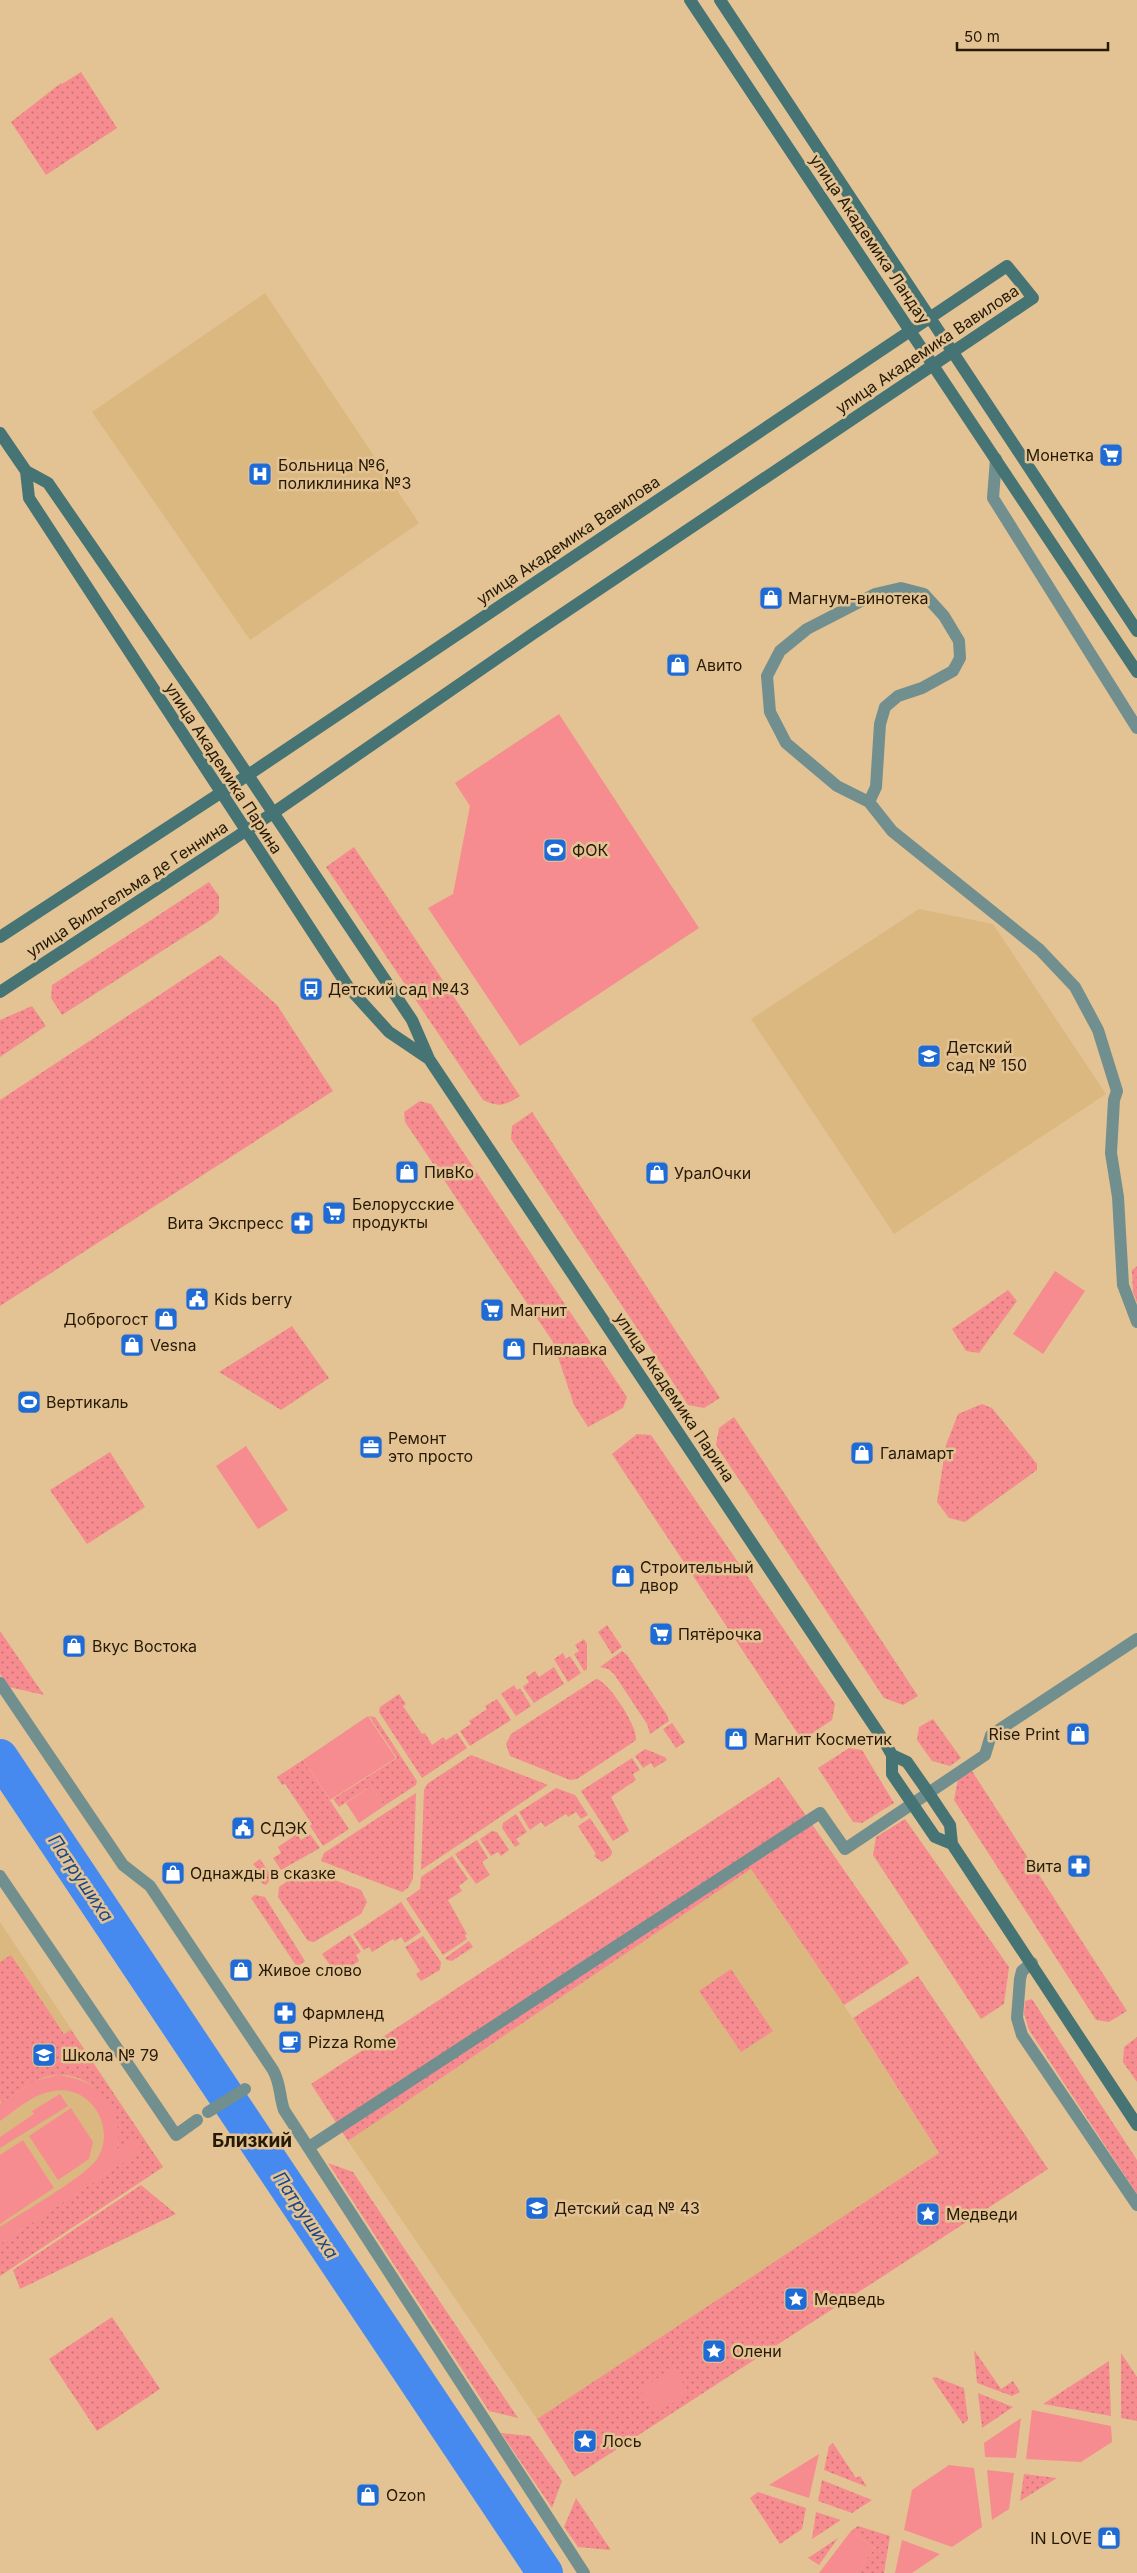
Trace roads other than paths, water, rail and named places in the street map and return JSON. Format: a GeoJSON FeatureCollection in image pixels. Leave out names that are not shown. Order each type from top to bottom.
{"type":"FeatureCollection","features":[{"type":"Feature","properties":{"kind":"street","name":"улица Академика Ландау"},"geometry":{"type":"LineString","coordinates":[[690,0],[1137,672]]}},
{"type":"Feature","properties":{"kind":"street","name":"улица Академика Ландау"},"geometry":{"type":"LineString","coordinates":[[720,0],[1137,631]]}},
{"type":"Feature","properties":{"kind":"street","name":"улица Академика Вавилова"},"geometry":{"type":"LineString","coordinates":[[248,775],[1007,266],[1033,298],[542,628],[273,813]]}},
{"type":"Feature","properties":{"kind":"street","name":"улица Академика Парина"},"geometry":{"type":"LineString","coordinates":[[0,432],[26,471],[29,498],[349,988],[388,1032],[429,1059]]}},
{"type":"Feature","properties":{"kind":"street"},"geometry":{"type":"LineString","coordinates":[[996,459],[993,498],[1137,728]]}},
{"type":"Feature","properties":{"kind":"street","name":"улица Академика Парина"},"geometry":{"type":"LineString","coordinates":[[26,471],[48,483],[248,775],[412,1020],[429,1059],[892,1755],[908,1762],[950,1825],[952,1844],[1137,2125]]}},
{"type":"Feature","properties":{"kind":"street"},"geometry":{"type":"LineString","coordinates":[[869,802],[876,787],[880,724],[885,707],[898,696],[922,688],[953,670],[960,658],[958,641],[944,616],[924,594],[901,588],[875,594],[808,629],[780,651],[767,676],[770,712],[786,743],[837,786],[869,802],[892,831],[1040,950],[1076,987],[1098,1030],[1117,1092],[1114,1100],[1111,1153],[1118,1198],[1123,1285],[1137,1322]]}},
{"type":"Feature","properties":{"kind":"street","name":"улица Вильгельма де Геннина"},"geometry":{"type":"LineString","coordinates":[[0,937],[248,775]]}},
{"type":"Feature","properties":{"kind":"street","name":"улица Вильгельма де Геннина"},"geometry":{"type":"LineString","coordinates":[[0,992],[273,813]]}},
{"type":"Feature","properties":{"kind":"street"},"geometry":{"type":"LineString","coordinates":[[310,2147],[820,1813],[845,1849],[985,1755],[990,1735],[1137,1639]]}},
{"type":"Feature","properties":{"kind":"street"},"geometry":{"type":"LineString","coordinates":[[0,1683],[123,1865],[150,1886],[268,2074],[280,2082],[280,2098],[284,2110],[310,2147],[584,2573]]}},
{"type":"Feature","properties":{"kind":"street","name":"улица Академика Парина"},"geometry":{"type":"LineString","coordinates":[[892,1755],[892,1774],[935,1837],[952,1844]]}},
{"type":"Feature","properties":{"kind":"street"},"geometry":{"type":"LineString","coordinates":[[0,1876],[176,2135],[197,2120]]}},
{"type":"Feature","properties":{"kind":"street"},"geometry":{"type":"LineString","coordinates":[[1032,1963],[1022,1971],[1020,1979],[1017,2018],[1022,2035],[1137,2205]]}},
{"type":"Feature","properties":{"kind":"street"},"geometry":{"type":"LineString","coordinates":[[208,2112],[244,2089]]}},
{"type":"Feature","properties":{"kind":"waterway","name":"Патрушиха"},"geometry":{"type":"LineString","coordinates":[[0,1757],[545,2573]]}},
{"type":"Feature","properties":{"kind":"place","name":"Монетка"},"geometry":{"type":"Point","coordinates":[1111,455]}},
{"type":"Feature","properties":{"kind":"place","name":"Больница №6, поликлиника №3"},"geometry":{"type":"Point","coordinates":[260,474]}},
{"type":"Feature","properties":{"kind":"place","name":"Магнум-винотека"},"geometry":{"type":"Point","coordinates":[771,598]}},
{"type":"Feature","properties":{"kind":"place","name":"Авито"},"geometry":{"type":"Point","coordinates":[678,665]}},
{"type":"Feature","properties":{"kind":"place","name":"ФОК"},"geometry":{"type":"Point","coordinates":[555,850]}},
{"type":"Feature","properties":{"kind":"place","name":"Детский сад №43"},"geometry":{"type":"Point","coordinates":[311,989]}},
{"type":"Feature","properties":{"kind":"place","name":"Детский сад № 150"},"geometry":{"type":"Point","coordinates":[929,1056]}},
{"type":"Feature","properties":{"kind":"place","name":"ПивКо"},"geometry":{"type":"Point","coordinates":[407,1172]}},
{"type":"Feature","properties":{"kind":"place","name":"УралОчки"},"geometry":{"type":"Point","coordinates":[657,1173]}},
{"type":"Feature","properties":{"kind":"place","name":"Белорусские продукты"},"geometry":{"type":"Point","coordinates":[334,1213]}},
{"type":"Feature","properties":{"kind":"place","name":"Вита Экспресс"},"geometry":{"type":"Point","coordinates":[302,1223]}},
{"type":"Feature","properties":{"kind":"place","name":"Kids berry"},"geometry":{"type":"Point","coordinates":[197,1299]}},
{"type":"Feature","properties":{"kind":"place","name":"Магнит"},"geometry":{"type":"Point","coordinates":[492,1310]}},
{"type":"Feature","properties":{"kind":"place","name":"Доброгост"},"geometry":{"type":"Point","coordinates":[166,1319]}},
{"type":"Feature","properties":{"kind":"place","name":"Vesna"},"geometry":{"type":"Point","coordinates":[132,1345]}},
{"type":"Feature","properties":{"kind":"place","name":"Пивлавка"},"geometry":{"type":"Point","coordinates":[514,1349]}},
{"type":"Feature","properties":{"kind":"place","name":"Вертикаль"},"geometry":{"type":"Point","coordinates":[29,1402]}},
{"type":"Feature","properties":{"kind":"place","name":"Ремонт это просто"},"geometry":{"type":"Point","coordinates":[371,1447]}},
{"type":"Feature","properties":{"kind":"place","name":"Галамарт"},"geometry":{"type":"Point","coordinates":[862,1453]}},
{"type":"Feature","properties":{"kind":"place","name":"Строительный двор"},"geometry":{"type":"Point","coordinates":[623,1576]}},
{"type":"Feature","properties":{"kind":"place","name":"Пятёрочка"},"geometry":{"type":"Point","coordinates":[661,1634]}},
{"type":"Feature","properties":{"kind":"place","name":"Вкус Востока"},"geometry":{"type":"Point","coordinates":[74,1646]}},
{"type":"Feature","properties":{"kind":"place","name":"Rise Print"},"geometry":{"type":"Point","coordinates":[1078,1734]}},
{"type":"Feature","properties":{"kind":"place","name":"Магнит Косметик"},"geometry":{"type":"Point","coordinates":[736,1739]}},
{"type":"Feature","properties":{"kind":"place","name":"СДЭК"},"geometry":{"type":"Point","coordinates":[243,1828]}},
{"type":"Feature","properties":{"kind":"place","name":"Вита"},"geometry":{"type":"Point","coordinates":[1079,1866]}},
{"type":"Feature","properties":{"kind":"place","name":"Однажды в сказке"},"geometry":{"type":"Point","coordinates":[173,1873]}},
{"type":"Feature","properties":{"kind":"place","name":"Живое слово"},"geometry":{"type":"Point","coordinates":[241,1970]}},
{"type":"Feature","properties":{"kind":"place","name":"Фармленд"},"geometry":{"type":"Point","coordinates":[285,2013]}},
{"type":"Feature","properties":{"kind":"place","name":"Pizza Rome"},"geometry":{"type":"Point","coordinates":[290,2042]}},
{"type":"Feature","properties":{"kind":"place","name":"Школа № 79"},"geometry":{"type":"Point","coordinates":[44,2055]}},
{"type":"Feature","properties":{"kind":"place","name":"Детский сад № 43"},"geometry":{"type":"Point","coordinates":[537,2208]}},
{"type":"Feature","properties":{"kind":"place","name":"Медведи"},"geometry":{"type":"Point","coordinates":[928,2214]}},
{"type":"Feature","properties":{"kind":"place","name":"Медведь"},"geometry":{"type":"Point","coordinates":[796,2299]}},
{"type":"Feature","properties":{"kind":"place","name":"Олени"},"geometry":{"type":"Point","coordinates":[714,2351]}},
{"type":"Feature","properties":{"kind":"place","name":"Лось"},"geometry":{"type":"Point","coordinates":[585,2441]}},
{"type":"Feature","properties":{"kind":"place","name":"Ozon"},"geometry":{"type":"Point","coordinates":[368,2495]}},
{"type":"Feature","properties":{"kind":"place","name":"IN LOVE"},"geometry":{"type":"Point","coordinates":[1109,2538]}},
{"type":"Feature","properties":{"kind":"district","name":"Близкий"},"geometry":{"type":"Point","coordinates":[252,2140]}}]}
